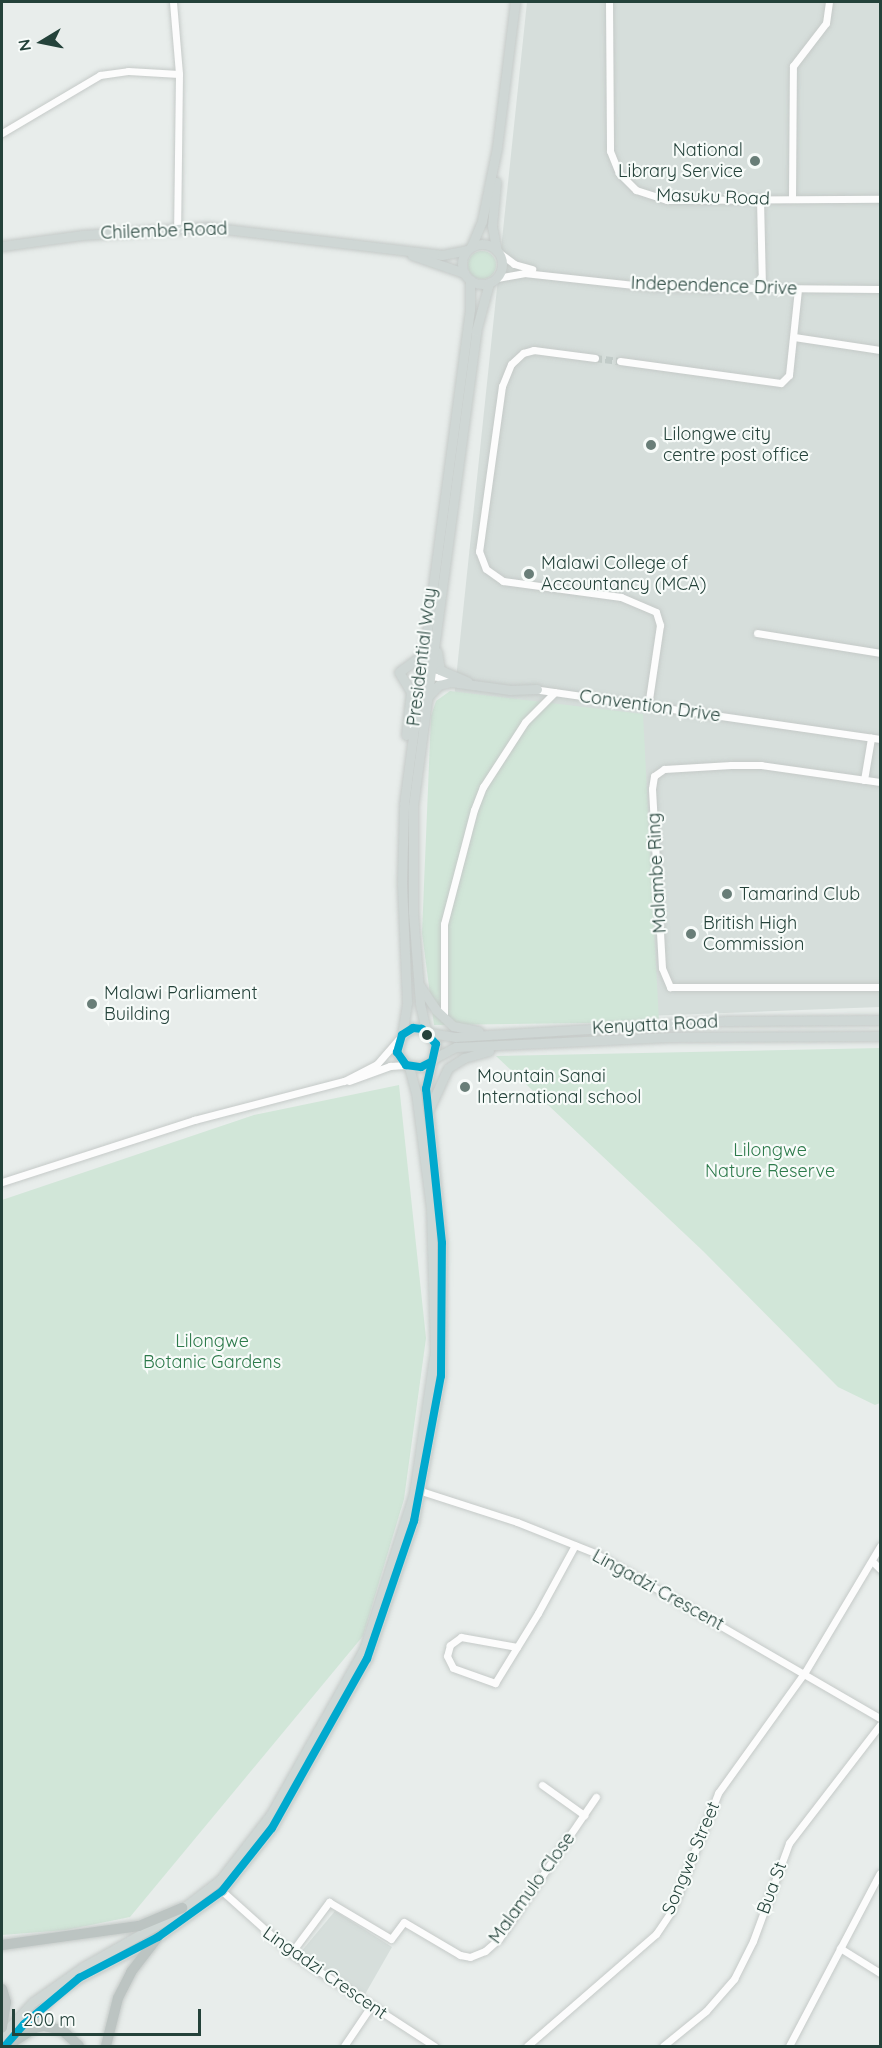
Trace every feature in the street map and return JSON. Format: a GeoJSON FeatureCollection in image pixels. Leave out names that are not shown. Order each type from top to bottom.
{"type":"FeatureCollection","features":[{"type":"Feature","properties":{"kind":"highway"},"geometry":{"type":"LineString","coordinates":[[2,1945],[139,1926],[182,1908]]}},
{"type":"Feature","properties":{"kind":"highway"},"geometry":{"type":"LineString","coordinates":[[106,2046],[118,1998],[131,1972],[158,1937]]}},
{"type":"Feature","properties":{"kind":"highway"},"geometry":{"type":"LineString","coordinates":[[2,1989],[6,2002],[2,2028]]}},
{"type":"Feature","properties":{"kind":"highway"},"geometry":{"type":"LineString","coordinates":[[6,2046],[34,2028],[44,2026],[62,2030],[79,2046]]}},
{"type":"Feature","properties":{"kind":"main road"},"geometry":{"type":"LineString","coordinates":[[398,250],[467,277],[493,280],[502,264],[492,226],[497,147],[515,2]]}},
{"type":"Feature","properties":{"kind":"main road"},"geometry":{"type":"LineString","coordinates":[[467,277],[462,263],[483,221],[497,147]]}},
{"type":"Feature","properties":{"kind":"main road","name":"Chilembe Road"},"geometry":{"type":"LineString","coordinates":[[2,246],[82,235],[230,228],[398,250]]}},
{"type":"Feature","properties":{"kind":"main road"},"geometry":{"type":"LineString","coordinates":[[398,250],[453,255],[485,244],[497,251]]}},
{"type":"Feature","properties":{"kind":"main road","name":"Presidential Way"},"geometry":{"type":"LineString","coordinates":[[6,2046],[24,2024],[79,1977],[158,1937],[222,1892],[272,1828],[367,1659],[391,1596],[421,1491],[439,1395],[444,1321],[440,1216],[426,1078],[436,1044],[428,1032],[418,984],[411,847],[426,705],[421,656],[470,309],[467,277]]}},
{"type":"Feature","properties":{"kind":"main road","name":"Presidential Way"},"geometry":{"type":"LineString","coordinates":[[2,2035],[33,2002],[83,1967],[136,1939],[220,1880],[245,1851],[271,1814],[344,1685],[379,1610],[414,1492],[433,1377],[436,1324],[431,1208],[408,1066],[397,1052],[406,1002],[401,860],[407,777],[443,575],[476,331],[493,280]]}},
{"type":"Feature","properties":{"kind":"main road"},"geometry":{"type":"LineString","coordinates":[[443,575],[437,662],[444,673],[468,682]]}},
{"type":"Feature","properties":{"kind":"main road"},"geometry":{"type":"LineString","coordinates":[[407,777],[405,743],[411,692],[399,672],[421,656]]}},
{"type":"Feature","properties":{"kind":"main road"},"geometry":{"type":"LineString","coordinates":[[426,705],[431,691],[447,683],[537,689]]}},
{"type":"Feature","properties":{"kind":"main road"},"geometry":{"type":"LineString","coordinates":[[418,984],[444,1018],[462,1029],[495,1035]]}},
{"type":"Feature","properties":{"kind":"main road","name":"Kenyatta Road"},"geometry":{"type":"LineString","coordinates":[[428,1032],[448,1037],[727,1021],[880,1020]]}},
{"type":"Feature","properties":{"kind":"main road"},"geometry":{"type":"LineString","coordinates":[[400,1036],[413,1028],[428,1032]]}},
{"type":"Feature","properties":{"kind":"main road","name":"Kenyatta Road"},"geometry":{"type":"LineString","coordinates":[[432,1060],[456,1047],[670,1036],[880,1036]]}},
{"type":"Feature","properties":{"kind":"main road"},"geometry":{"type":"LineString","coordinates":[[428,1111],[448,1068],[464,1058],[509,1046]]}},
{"type":"Feature","properties":{"kind":"main road"},"geometry":{"type":"LineString","coordinates":[[408,1066],[421,1067],[432,1060]]}},
{"type":"Feature","properties":{"kind":"street"},"geometry":{"type":"LineString","coordinates":[[173,2],[179,74],[177,230]]}},
{"type":"Feature","properties":{"kind":"street","name":"Masuku Road"},"geometry":{"type":"LineString","coordinates":[[609,2],[609,135],[619,173],[636,190],[656,198],[880,199]]}},
{"type":"Feature","properties":{"kind":"street"},"geometry":{"type":"LineString","coordinates":[[792,199],[791,73],[795,60],[826,23],[829,2]]}},
{"type":"Feature","properties":{"kind":"street"},"geometry":{"type":"LineString","coordinates":[[2,133],[100,75],[128,70],[179,74]]}},
{"type":"Feature","properties":{"kind":"street"},"geometry":{"type":"LineString","coordinates":[[760,199],[762,290]]}},
{"type":"Feature","properties":{"kind":"street","name":"Independence Drive"},"geometry":{"type":"LineString","coordinates":[[497,251],[519,267],[549,274]]}},
{"type":"Feature","properties":{"kind":"street","name":"Independence Drive"},"geometry":{"type":"LineString","coordinates":[[493,280],[515,273],[549,274],[652,287],[762,290],[880,289]]}},
{"type":"Feature","properties":{"kind":"street"},"geometry":{"type":"LineString","coordinates":[[620,361],[781,383],[789,375],[798,289]]}},
{"type":"Feature","properties":{"kind":"street"},"geometry":{"type":"LineString","coordinates":[[794,337],[880,350]]}},
{"type":"Feature","properties":{"kind":"street"},"geometry":{"type":"LineString","coordinates":[[595,357],[534,350],[523,353],[511,364],[502,386],[479,551],[486,569],[503,582],[621,597],[656,612],[660,625],[648,706]]}},
{"type":"Feature","properties":{"kind":"street"},"geometry":{"type":"LineString","coordinates":[[757,633],[880,653]]}},
{"type":"Feature","properties":{"kind":"street","name":"Convention Drive"},"geometry":{"type":"LineString","coordinates":[[424,675],[537,689],[880,739]]}},
{"type":"Feature","properties":{"kind":"street"},"geometry":{"type":"LineString","coordinates":[[444,1018],[444,924],[474,810],[488,777],[525,722],[555,692]]}},
{"type":"Feature","properties":{"kind":"street"},"geometry":{"type":"LineString","coordinates":[[864,780],[871,738]]}},
{"type":"Feature","properties":{"kind":"street","name":"Malambe Ring"},"geometry":{"type":"LineString","coordinates":[[880,782],[752,765],[669,769],[657,773],[652,789],[662,968],[667,984],[679,990],[880,987]]}},
{"type":"Feature","properties":{"kind":"street"},"geometry":{"type":"LineString","coordinates":[[344,1081],[377,1064],[400,1036]]}},
{"type":"Feature","properties":{"kind":"street"},"geometry":{"type":"LineString","coordinates":[[2,1182],[194,1120],[344,1081],[359,1080],[390,1066],[408,1066]]}},
{"type":"Feature","properties":{"kind":"street","name":"Lingadzi Crescent"},"geometry":{"type":"LineString","coordinates":[[421,1491],[576,1545],[805,1671],[880,1718]]}},
{"type":"Feature","properties":{"kind":"street"},"geometry":{"type":"LineString","coordinates":[[517,1647],[461,1637],[450,1645],[447,1656],[453,1668],[491,1684],[499,1679],[576,1545]]}},
{"type":"Feature","properties":{"kind":"street","name":"Songwe Street"},"geometry":{"type":"LineString","coordinates":[[527,2046],[656,1934],[671,1912],[718,1793],[805,1671],[873,1562],[880,1546]]}},
{"type":"Feature","properties":{"kind":"street"},"geometry":{"type":"LineString","coordinates":[[873,1562],[880,1569]]}},
{"type":"Feature","properties":{"kind":"street","name":"Bua St"},"geometry":{"type":"LineString","coordinates":[[663,2046],[706,2011],[734,1979],[753,1941],[789,1844],[880,1725]]}},
{"type":"Feature","properties":{"kind":"street"},"geometry":{"type":"LineString","coordinates":[[542,1785],[584,1815]]}},
{"type":"Feature","properties":{"kind":"street","name":"Malamulo Close"},"geometry":{"type":"LineString","coordinates":[[291,1953],[329,1902],[391,1939],[404,1922],[460,1955],[475,1956],[499,1939],[596,1797]]}},
{"type":"Feature","properties":{"kind":"street"},"geometry":{"type":"LineString","coordinates":[[789,2046],[880,1873]]}},
{"type":"Feature","properties":{"kind":"street","name":"Lingadzi Crescent"},"geometry":{"type":"LineString","coordinates":[[222,1892],[291,1953],[434,2046]]}},
{"type":"Feature","properties":{"kind":"street"},"geometry":{"type":"LineString","coordinates":[[840,1947],[880,1973]]}},
{"type":"Feature","properties":{"kind":"street"},"geometry":{"type":"LineString","coordinates":[[344,2046],[371,2006]]}},
{"type":"Feature","properties":{"kind":"shaded area"},"geometry":{"type":"Polygon","coordinates":[[[527,2],[880,2],[880,1007],[438,1024],[455,688],[527,2]]]}},
{"type":"Feature","properties":{"kind":"shaded area"},"geometry":{"type":"Polygon","coordinates":[[[335,1911],[392,1947],[364,1996],[300,1953],[335,1911]]]}},
{"type":"Feature","properties":{"kind":"green space"},"geometry":{"type":"Polygon","coordinates":[[[482,251],[492,255],[496,265],[492,275],[482,279],[472,275],[468,265],[472,255],[482,251]]]}},
{"type":"Feature","properties":{"kind":"green space"},"geometry":{"type":"Polygon","coordinates":[[[450,691],[643,714],[659,1022],[434,1025],[422,933],[431,716],[436,701],[450,691]]]}},
{"type":"Feature","properties":{"kind":"green space","name":"Lilongwe Nature Reserve"},"geometry":{"type":"Polygon","coordinates":[[[880,1048],[880,1403],[875,1405],[838,1387],[703,1251],[496,1056],[880,1048]]]}},
{"type":"Feature","properties":{"kind":"green space","name":"Lilongwe Botanic Gardens"},"geometry":{"type":"Polygon","coordinates":[[[399,1085],[426,1338],[404,1499],[363,1636],[130,1917],[66,1930],[2,1935],[2,1200],[254,1115],[399,1085]]]}},
{"type":"Feature","properties":{"kind":"tunnel"},"geometry":{"type":"LineString","coordinates":[[595,358],[620,361]]}},
{"type":"Feature","properties":{"kind":"transit line"},"geometry":{"type":"LineString","coordinates":[[5,2046],[24,2024],[79,1978],[158,1937],[222,1891],[272,1828],[367,1659],[414,1521],[441,1376],[442,1243],[426,1089],[436,1044],[422,1029],[413,1028],[402,1035],[397,1052],[406,1065],[421,1067],[431,1062]]}},
{"type":"Feature","properties":{"kind":"place","name":"National Library Service"},"geometry":{"type":"Point","coordinates":[755,161]}},
{"type":"Feature","properties":{"kind":"place","name":"Lilongwe city centre post office"},"geometry":{"type":"Point","coordinates":[651,445]}},
{"type":"Feature","properties":{"kind":"place","name":"Malawi College of Accountancy (MCA)"},"geometry":{"type":"Point","coordinates":[529,574]}},
{"type":"Feature","properties":{"kind":"place","name":"Tamarind Club"},"geometry":{"type":"Point","coordinates":[727,894]}},
{"type":"Feature","properties":{"kind":"place","name":"British High Commission"},"geometry":{"type":"Point","coordinates":[691,934]}},
{"type":"Feature","properties":{"kind":"place","name":"Malawi Parliament Building"},"geometry":{"type":"Point","coordinates":[92,1004]}},
{"type":"Feature","properties":{"kind":"place","name":"Mountain Sanai International school"},"geometry":{"type":"Point","coordinates":[465,1087]}}]}
